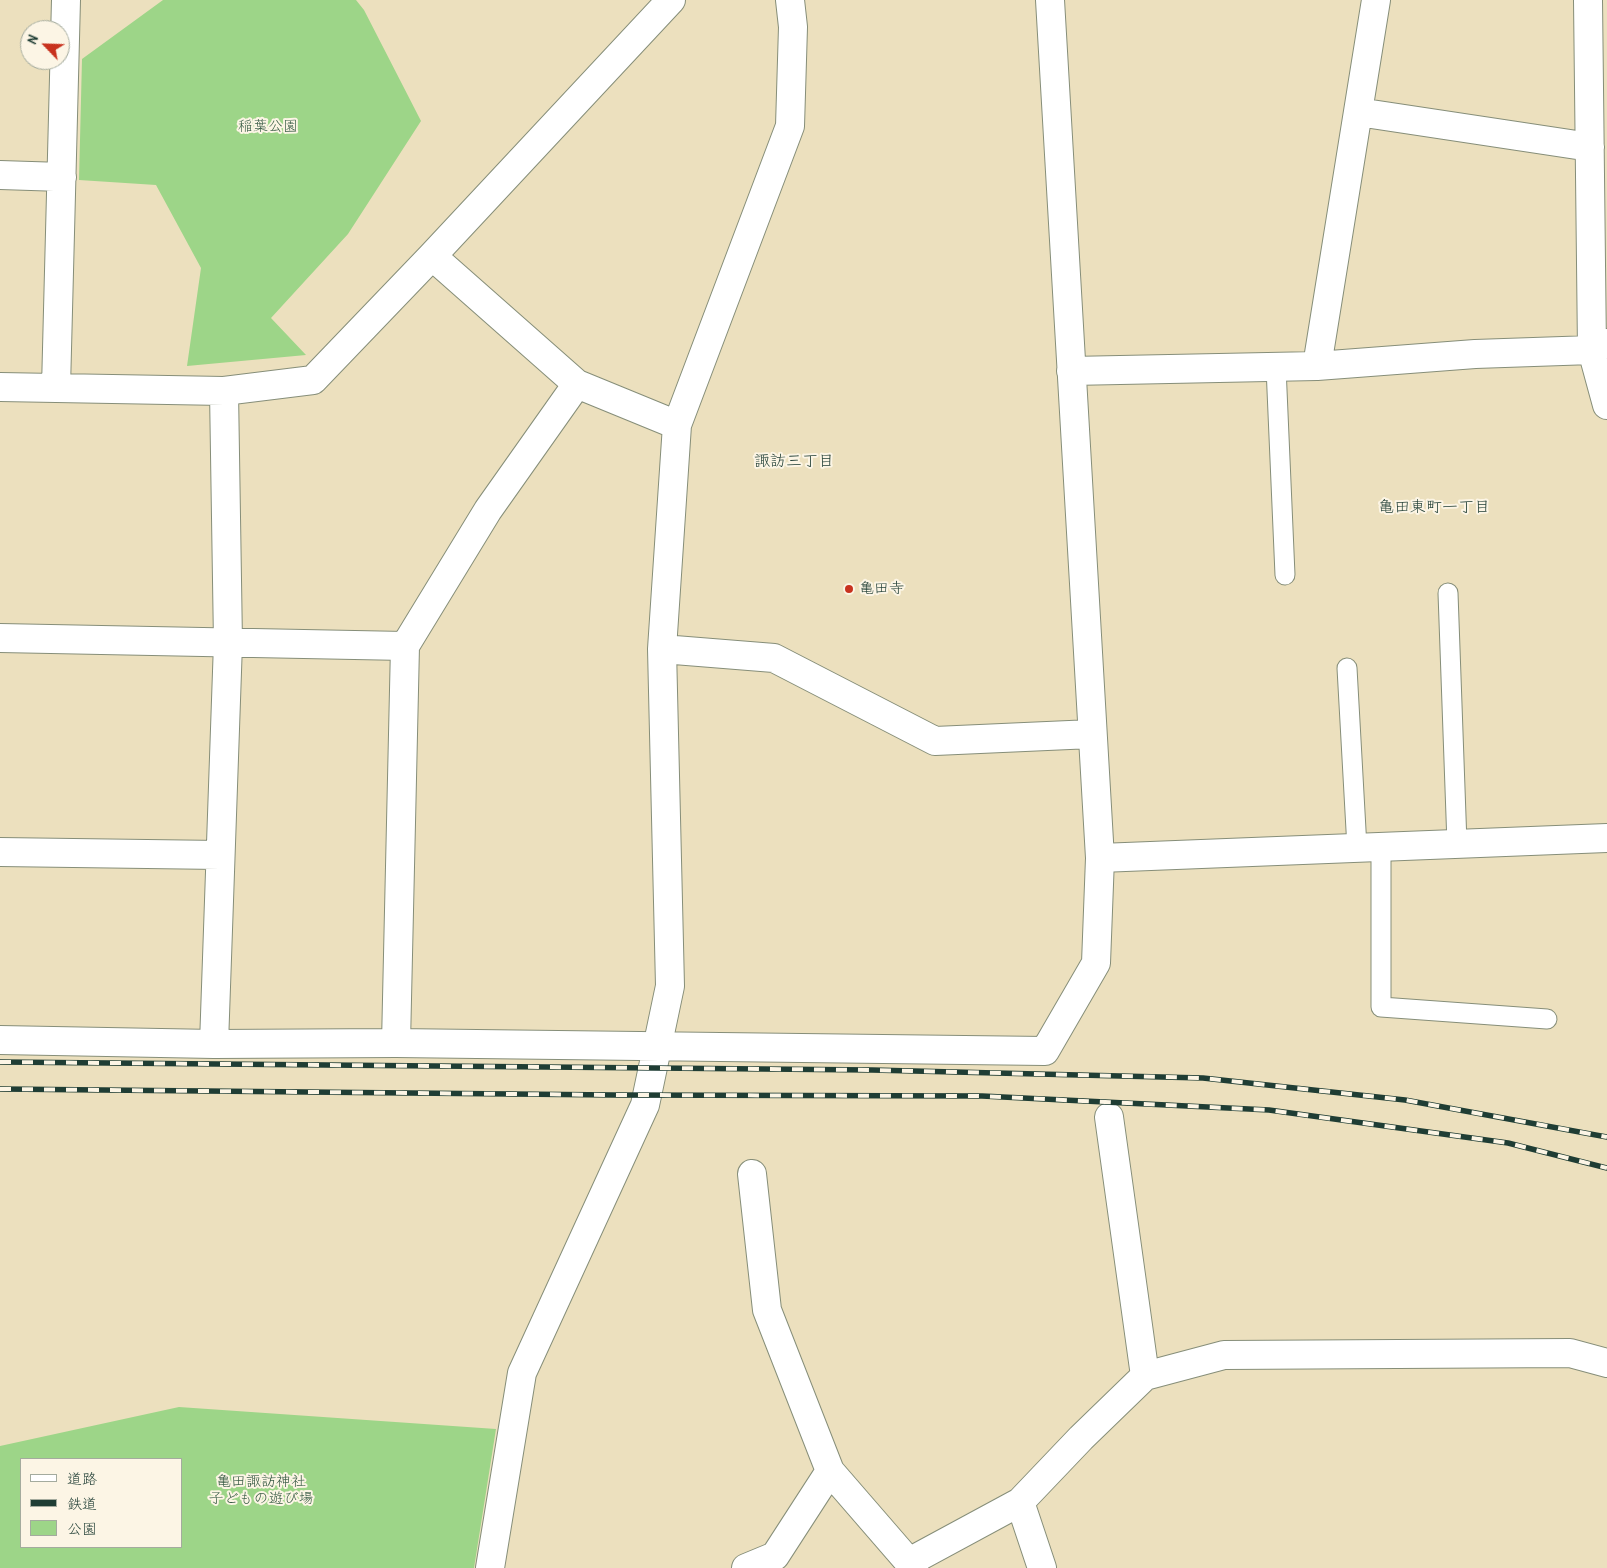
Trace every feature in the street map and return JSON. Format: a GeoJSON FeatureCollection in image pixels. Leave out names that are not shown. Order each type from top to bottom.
{"type":"FeatureCollection","features":[{"type":"Feature","properties":{"kind":"street"},"geometry":{"type":"LineString","coordinates":[[56,388],[66,0]]}},
{"type":"Feature","properties":{"kind":"street"},"geometry":{"type":"LineString","coordinates":[[0,387],[224,391],[313,380],[432,256],[671,0]]}},
{"type":"Feature","properties":{"kind":"street"},"geometry":{"type":"LineString","coordinates":[[492,1568],[522,1372],[645,1105],[670,986],[662,649],[677,425],[790,126],[793,27],[790,0]]}},
{"type":"Feature","properties":{"kind":"street"},"geometry":{"type":"LineString","coordinates":[[0,1040],[214,1044],[396,1043],[1045,1051],[1096,963],[1100,858],[1050,0]]}},
{"type":"Feature","properties":{"kind":"street"},"geometry":{"type":"LineString","coordinates":[[1317,366],[1376,0]]}},
{"type":"Feature","properties":{"kind":"street"},"geometry":{"type":"LineString","coordinates":[[1588,0],[1598,82],[1590,147],[1600,347],[1607,405]]}},
{"type":"Feature","properties":{"kind":"street"},"geometry":{"type":"LineString","coordinates":[[1358,112],[1590,147]]}},
{"type":"Feature","properties":{"kind":"street"},"geometry":{"type":"LineString","coordinates":[[0,175],[62,177]]}},
{"type":"Feature","properties":{"kind":"street"},"geometry":{"type":"LineString","coordinates":[[432,256],[577,384],[677,425]]}},
{"type":"Feature","properties":{"kind":"street"},"geometry":{"type":"LineString","coordinates":[[1071,371],[1317,366],[1600,347]]}},
{"type":"Feature","properties":{"kind":"street"},"geometry":{"type":"LineString","coordinates":[[396,1043],[405,646],[488,510],[577,384]]}},
{"type":"Feature","properties":{"kind":"street"},"geometry":{"type":"LineString","coordinates":[[214,1044],[228,643],[224,391]]}},
{"type":"Feature","properties":{"kind":"street"},"geometry":{"type":"LineString","coordinates":[[0,638],[405,646]]}},
{"type":"Feature","properties":{"kind":"street"},"geometry":{"type":"LineString","coordinates":[[662,649],[774,658],[936,741],[1092,734]]}},
{"type":"Feature","properties":{"kind":"street"},"geometry":{"type":"LineString","coordinates":[[1100,858],[1607,838]]}},
{"type":"Feature","properties":{"kind":"street"},"geometry":{"type":"LineString","coordinates":[[0,852],[220,855]]}},
{"type":"Feature","properties":{"kind":"street"},"geometry":{"type":"LineString","coordinates":[[1109,1117],[1145,1376]]}},
{"type":"Feature","properties":{"kind":"street"},"geometry":{"type":"LineString","coordinates":[[752,1174],[767,1310],[830,1471],[912,1565],[1020,1502],[1081,1438],[1145,1376],[1224,1355],[1570,1353],[1607,1363]]}},
{"type":"Feature","properties":{"kind":"street"},"geometry":{"type":"LineString","coordinates":[[746,1568],[775,1556],[830,1471]]}},
{"type":"Feature","properties":{"kind":"street"},"geometry":{"type":"LineString","coordinates":[[1020,1502],[1042,1568]]}},
{"type":"Feature","properties":{"kind":"lane"},"geometry":{"type":"LineString","coordinates":[[1276,367],[1285,575]]}},
{"type":"Feature","properties":{"kind":"lane"},"geometry":{"type":"LineString","coordinates":[[1448,592],[1457,844]]}},
{"type":"Feature","properties":{"kind":"lane"},"geometry":{"type":"LineString","coordinates":[[1347,668],[1369,847],[1381,1007],[1547,1019]]}},
{"type":"Feature","properties":{"kind":"green space","name":"稲葉公園"},"geometry":{"type":"Polygon","coordinates":[[[163,0],[356,0],[364,10],[421,121],[348,234],[271,318],[306,355],[187,366],[201,268],[156,185],[79,180],[82,59],[163,0]]]}},
{"type":"Feature","properties":{"kind":"green space","name":"亀田諏訪神社 子どもの遊び場"},"geometry":{"type":"Polygon","coordinates":[[[179,1407],[496,1429],[474,1568],[0,1568],[0,1446],[179,1407]]]}},
{"type":"Feature","properties":{"kind":"railway"},"geometry":{"type":"LineString","coordinates":[[0,1062],[872,1070],[1203,1078],[1405,1100],[1607,1137]]}},
{"type":"Feature","properties":{"kind":"railway"},"geometry":{"type":"LineString","coordinates":[[0,1089],[614,1095],[982,1096],[1269,1110],[1508,1143],[1607,1168]]}},
{"type":"Feature","properties":{"kind":"place","name":"亀田寺"},"geometry":{"type":"Point","coordinates":[849,589]}},
{"type":"Feature","properties":{"kind":"district","name":"諏訪三丁目"},"geometry":{"type":"Point","coordinates":[794,462]}},
{"type":"Feature","properties":{"kind":"district","name":"亀田東町一丁目"},"geometry":{"type":"Point","coordinates":[1434,508]}}]}
